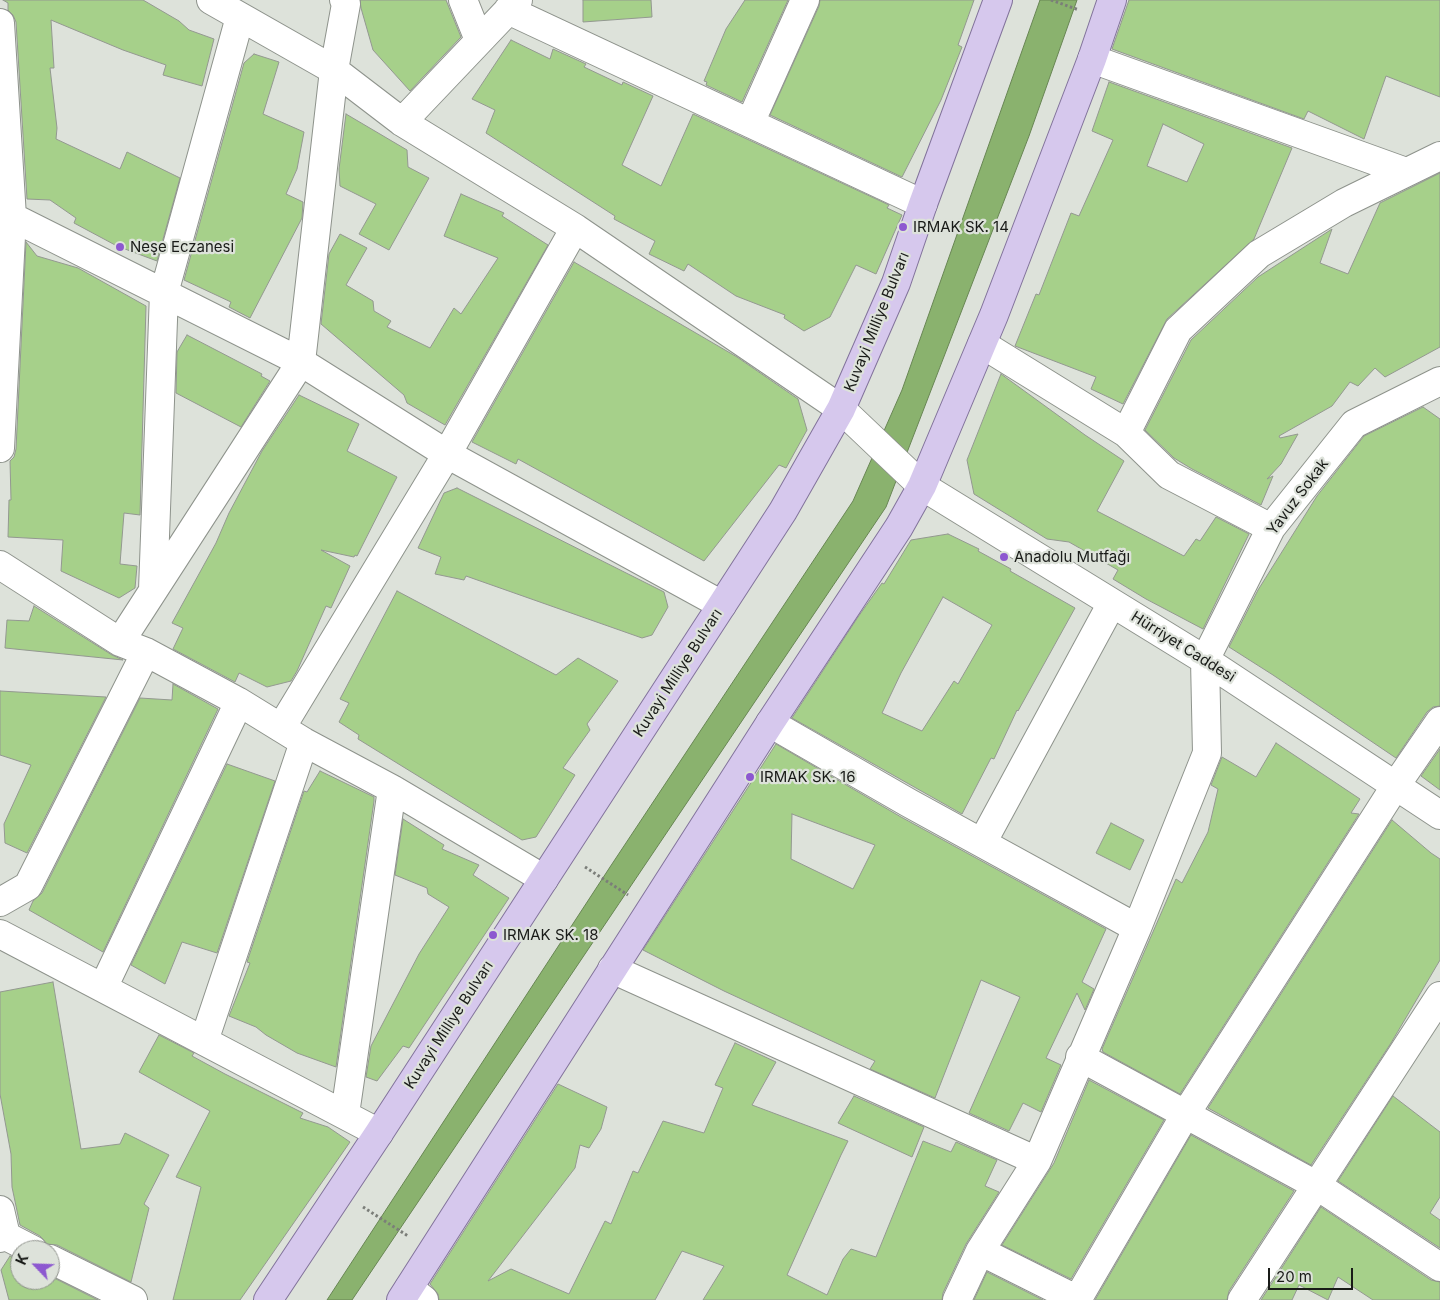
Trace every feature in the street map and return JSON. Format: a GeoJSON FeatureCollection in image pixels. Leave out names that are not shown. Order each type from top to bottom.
{"type":"FeatureCollection","features":[{"type":"Feature","properties":{"kind":"main road","name":"Kuvayi Milliye Bulvarı"},"geometry":{"type":"LineString","coordinates":[[268,1300],[784,511],[841,409],[896,283],[998,0]]}},
{"type":"Feature","properties":{"kind":"main road"},"geometry":{"type":"LineString","coordinates":[[411,1296],[612,970],[770,723],[899,527],[922,486],[982,344],[1092,59],[1112,0]]}},
{"type":"Feature","properties":{"kind":"street","name":"Hürriyet Caddesi"},"geometry":{"type":"LineString","coordinates":[[211,0],[334,70],[402,122],[576,228],[841,409],[922,486],[1205,660],[1440,815]]}},
{"type":"Feature","properties":{"kind":"street"},"geometry":{"type":"LineString","coordinates":[[120,642],[301,362],[334,70],[346,4],[344,0]]}},
{"type":"Feature","properties":{"kind":"street"},"geometry":{"type":"LineString","coordinates":[[463,0],[479,40]]}},
{"type":"Feature","properties":{"kind":"street"},"geometry":{"type":"LineString","coordinates":[[750,123],[805,0]]}},
{"type":"Feature","properties":{"kind":"street"},"geometry":{"type":"LineString","coordinates":[[402,122],[513,5],[750,123],[923,204]]}},
{"type":"Feature","properties":{"kind":"street"},"geometry":{"type":"LineString","coordinates":[[153,592],[164,293],[240,17]]}},
{"type":"Feature","properties":{"kind":"street"},"geometry":{"type":"LineString","coordinates":[[0,24],[6,214],[0,448]]}},
{"type":"Feature","properties":{"kind":"street"},"geometry":{"type":"LineString","coordinates":[[1092,59],[1406,172]]}},
{"type":"Feature","properties":{"kind":"street"},"geometry":{"type":"LineString","coordinates":[[1126,433],[1178,330],[1252,260],[1344,203],[1440,156]]}},
{"type":"Feature","properties":{"kind":"street"},"geometry":{"type":"LineString","coordinates":[[6,214],[301,362],[447,454],[722,604]]}},
{"type":"Feature","properties":{"kind":"street"},"geometry":{"type":"LineString","coordinates":[[204,1041],[292,735],[447,454],[576,228]]}},
{"type":"Feature","properties":{"kind":"street"},"geometry":{"type":"LineString","coordinates":[[982,344],[1126,433],[1169,475],[1271,528]]}},
{"type":"Feature","properties":{"kind":"street","name":"Yavuz Sokak"},"geometry":{"type":"LineString","coordinates":[[1205,660],[1271,528],[1354,424],[1440,381]]}},
{"type":"Feature","properties":{"kind":"street"},"geometry":{"type":"LineString","coordinates":[[0,565],[120,642],[146,652],[238,702],[292,735],[392,789],[544,880]]}},
{"type":"Feature","properties":{"kind":"street"},"geometry":{"type":"LineString","coordinates":[[982,843],[1112,603]]}},
{"type":"Feature","properties":{"kind":"street"},"geometry":{"type":"LineString","coordinates":[[0,902],[28,886],[146,652]]}},
{"type":"Feature","properties":{"kind":"street"},"geometry":{"type":"LineString","coordinates":[[957,1300],[980,1251],[1037,1161],[1137,928],[1207,753],[1205,660]]}},
{"type":"Feature","properties":{"kind":"street"},"geometry":{"type":"LineString","coordinates":[[103,988],[238,702]]}},
{"type":"Feature","properties":{"kind":"street"},"geometry":{"type":"LineString","coordinates":[[980,1251],[1077,1300],[1185,1115],[1396,785],[1440,721]]}},
{"type":"Feature","properties":{"kind":"street"},"geometry":{"type":"LineString","coordinates":[[770,723],[908,803],[1137,928]]}},
{"type":"Feature","properties":{"kind":"street"},"geometry":{"type":"LineString","coordinates":[[346,1114],[392,789]]}},
{"type":"Feature","properties":{"kind":"street"},"geometry":{"type":"LineString","coordinates":[[0,934],[379,1133]]}},
{"type":"Feature","properties":{"kind":"street"},"geometry":{"type":"LineString","coordinates":[[612,970],[1037,1161]]}},
{"type":"Feature","properties":{"kind":"street"},"geometry":{"type":"LineString","coordinates":[[1242,1300],[1440,996]]}},
{"type":"Feature","properties":{"kind":"street"},"geometry":{"type":"LineString","coordinates":[[1080,1058],[1316,1185],[1440,1267]]}},
{"type":"Feature","properties":{"kind":"street"},"geometry":{"type":"LineString","coordinates":[[0,1210],[3,1237]]}},
{"type":"Feature","properties":{"kind":"street"},"geometry":{"type":"LineString","coordinates":[[60,1264],[128,1299]]}},
{"type":"Feature","properties":{"kind":"path"},"geometry":{"type":"LineString","coordinates":[[1051,0],[1071,7]]}},
{"type":"Feature","properties":{"kind":"path"},"geometry":{"type":"LineString","coordinates":[[595,874],[622,891]]}},
{"type":"Feature","properties":{"kind":"path"},"geometry":{"type":"LineString","coordinates":[[368,1210],[400,1232]]}},
{"type":"Feature","properties":{"kind":"shaded area"},"geometry":{"type":"Polygon","coordinates":[[[1040,0],[1077,0],[1029,136],[886,507],[352,1300],[327,1300],[610,867],[853,501],[902,390],[1040,0]]]}},
{"type":"Feature","properties":{"kind":"building"},"geometry":{"type":"Polygon","coordinates":[[[3,0],[143,0],[179,21],[189,30],[214,39],[202,86],[163,75],[166,65],[123,50],[51,20],[54,68],[50,68],[57,128],[56,139],[120,169],[127,152],[180,178],[157,261],[117,246],[74,223],[76,218],[50,200],[27,199],[16,22],[8,10],[8,3],[3,0]]]}},
{"type":"Feature","properties":{"kind":"building"},"geometry":{"type":"Polygon","coordinates":[[[360,0],[446,0],[461,37],[410,91],[373,50],[360,0]]]}},
{"type":"Feature","properties":{"kind":"building"},"geometry":{"type":"Polygon","coordinates":[[[583,0],[651,0],[652,17],[583,22],[583,0]]]}},
{"type":"Feature","properties":{"kind":"building"},"geometry":{"type":"Polygon","coordinates":[[[745,0],[788,0],[742,102],[706,85],[707,82],[704,81],[726,29],[745,0]]]}},
{"type":"Feature","properties":{"kind":"building"},"geometry":{"type":"Polygon","coordinates":[[[820,0],[974,0],[958,45],[962,47],[941,100],[902,177],[770,115],[820,0]]]}},
{"type":"Feature","properties":{"kind":"building"},"geometry":{"type":"Polygon","coordinates":[[[1129,0],[1440,0],[1440,97],[1386,76],[1364,139],[1308,111],[1304,119],[1112,49],[1129,0]]]}},
{"type":"Feature","properties":{"kind":"building"},"geometry":{"type":"Polygon","coordinates":[[[511,40],[550,59],[553,49],[586,64],[584,67],[622,85],[623,82],[653,96],[622,165],[661,186],[693,114],[889,205],[887,208],[902,215],[876,274],[856,265],[830,317],[804,331],[784,318],[785,315],[736,296],[688,264],[684,271],[649,254],[655,241],[614,219],[615,216],[486,133],[495,110],[472,99],[511,40]]]}},
{"type":"Feature","properties":{"kind":"building"},"geometry":{"type":"Polygon","coordinates":[[[254,54],[279,62],[263,114],[304,132],[297,169],[286,194],[303,202],[302,218],[250,318],[229,307],[231,302],[184,280],[244,63],[254,54]]]}},
{"type":"Feature","properties":{"kind":"building"},"geometry":{"type":"Polygon","coordinates":[[[1109,82],[1292,148],[1254,239],[1167,319],[1123,404],[1091,389],[1096,377],[1015,346],[1036,294],[1039,295],[1071,213],[1079,216],[1113,140],[1092,131],[1109,82]],[[1163,124],[1147,166],[1187,182],[1204,144],[1163,124]]]}},
{"type":"Feature","properties":{"kind":"building"},"geometry":{"type":"Polygon","coordinates":[[[346,114],[407,150],[408,167],[429,178],[389,250],[359,234],[376,204],[340,186],[339,169],[346,114]]]}},
{"type":"Feature","properties":{"kind":"building"},"geometry":{"type":"Polygon","coordinates":[[[1440,173],[1440,347],[1385,377],[1375,368],[1358,386],[1350,382],[1332,406],[1279,436],[1280,438],[1298,434],[1281,464],[1267,479],[1273,476],[1261,505],[1174,458],[1145,430],[1191,340],[1258,277],[1332,229],[1320,263],[1348,274],[1380,203],[1440,173]]]}},
{"type":"Feature","properties":{"kind":"building"},"geometry":{"type":"Polygon","coordinates":[[[461,194],[504,213],[502,216],[548,245],[445,425],[407,403],[404,395],[321,324],[329,254],[340,234],[367,248],[346,285],[373,301],[374,311],[391,321],[387,327],[430,348],[454,308],[461,314],[498,258],[444,236],[461,194]]]}},
{"type":"Feature","properties":{"kind":"building"},"geometry":{"type":"Polygon","coordinates":[[[26,242],[37,256],[78,268],[146,306],[140,515],[124,513],[120,564],[137,566],[135,588],[119,598],[61,571],[63,540],[8,537],[9,500],[11,500],[10,461],[14,457],[16,449],[26,242]]]}},
{"type":"Feature","properties":{"kind":"building"},"geometry":{"type":"Polygon","coordinates":[[[574,262],[737,357],[798,399],[807,430],[786,468],[779,465],[704,561],[518,459],[516,464],[472,442],[574,262]]]}},
{"type":"Feature","properties":{"kind":"building"},"geometry":{"type":"Polygon","coordinates":[[[187,335],[262,374],[261,376],[270,381],[241,427],[176,393],[177,352],[187,335]]]}},
{"type":"Feature","properties":{"kind":"building"},"geometry":{"type":"Polygon","coordinates":[[[1001,374],[1124,461],[1097,511],[1184,556],[1196,539],[1200,541],[1216,517],[1249,534],[1203,629],[1113,579],[1118,570],[1069,542],[1047,539],[974,494],[967,460],[1001,374]]]}},
{"type":"Feature","properties":{"kind":"building"},"geometry":{"type":"Polygon","coordinates":[[[299,395],[359,424],[347,451],[397,477],[357,556],[321,550],[350,566],[331,608],[326,606],[291,681],[267,687],[239,673],[235,682],[173,649],[183,628],[172,623],[216,543],[229,513],[262,451],[299,395]]]}},
{"type":"Feature","properties":{"kind":"building"},"geometry":{"type":"Polygon","coordinates":[[[1423,407],[1440,419],[1440,706],[1433,707],[1427,712],[1396,758],[1229,647],[1258,590],[1317,496],[1364,436],[1423,407]]]}},
{"type":"Feature","properties":{"kind":"building"},"geometry":{"type":"Polygon","coordinates":[[[457,488],[664,592],[668,607],[652,635],[642,638],[466,576],[464,580],[435,574],[441,557],[418,548],[444,493],[457,488]]]}},
{"type":"Feature","properties":{"kind":"building"},"geometry":{"type":"Polygon","coordinates":[[[948,534],[979,549],[978,551],[1011,569],[1010,571],[1075,608],[1017,710],[994,759],[991,758],[962,814],[792,718],[858,617],[882,583],[884,584],[911,540],[948,534]],[[943,597],[901,673],[882,713],[922,731],[954,681],[958,684],[992,625],[943,597]]]}},
{"type":"Feature","properties":{"kind":"building"},"geometry":{"type":"Polygon","coordinates":[[[397,591],[556,675],[578,658],[618,681],[587,724],[590,730],[563,768],[575,775],[536,837],[522,840],[358,739],[359,735],[339,722],[349,703],[340,699],[397,591]]]}},
{"type":"Feature","properties":{"kind":"building"},"geometry":{"type":"Polygon","coordinates":[[[34,606],[123,660],[5,648],[7,620],[29,621],[34,606]]]}},
{"type":"Feature","properties":{"kind":"building"},"geometry":{"type":"Polygon","coordinates":[[[173,684],[218,709],[103,952],[29,910],[33,901],[42,893],[140,698],[172,700],[173,684]]]}},
{"type":"Feature","properties":{"kind":"building"},"geometry":{"type":"Polygon","coordinates":[[[0,691],[106,697],[27,853],[5,843],[4,824],[31,765],[0,755],[0,691]]]}},
{"type":"Feature","properties":{"kind":"building"},"geometry":{"type":"Polygon","coordinates":[[[1276,743],[1360,799],[1351,813],[1359,814],[1180,1094],[1103,1052],[1102,1049],[1176,879],[1182,883],[1208,832],[1218,789],[1211,785],[1222,757],[1256,777],[1276,743]]]}},
{"type":"Feature","properties":{"kind":"building"},"geometry":{"type":"Polygon","coordinates":[[[776,744],[901,817],[1106,929],[1082,982],[1094,989],[1085,1010],[1077,993],[1046,1058],[1061,1065],[1041,1112],[1023,1103],[1009,1131],[969,1113],[1020,997],[981,980],[935,1098],[870,1069],[875,1061],[724,991],[643,950],[776,744]],[[792,814],[791,859],[853,889],[875,845],[792,814]]]}},
{"type":"Feature","properties":{"kind":"building"},"geometry":{"type":"Polygon","coordinates":[[[1440,749],[1440,790],[1421,776],[1440,749]]]}},
{"type":"Feature","properties":{"kind":"building"},"geometry":{"type":"Polygon","coordinates":[[[227,764],[275,781],[217,953],[182,942],[165,984],[131,965],[227,764]]]}},
{"type":"Feature","properties":{"kind":"building"},"geometry":{"type":"Polygon","coordinates":[[[320,771],[374,797],[336,1067],[297,1053],[256,1027],[229,1016],[250,963],[247,962],[304,791],[307,792],[320,771]]]}},
{"type":"Feature","properties":{"kind":"building"},"geometry":{"type":"Polygon","coordinates":[[[403,819],[444,845],[442,849],[479,865],[473,875],[509,898],[409,1048],[403,1046],[377,1081],[366,1077],[371,1046],[419,954],[449,907],[428,894],[427,888],[395,875],[403,819]]]}},
{"type":"Feature","properties":{"kind":"building"},"geometry":{"type":"Polygon","coordinates":[[[1392,820],[1440,859],[1440,960],[1391,1043],[1311,1165],[1208,1108],[1392,820]]]}},
{"type":"Feature","properties":{"kind":"building"},"geometry":{"type":"Polygon","coordinates":[[[1111,823],[1144,840],[1130,870],[1096,853],[1111,823]]]}},
{"type":"Feature","properties":{"kind":"building"},"geometry":{"type":"Polygon","coordinates":[[[53,982],[81,1149],[120,1144],[125,1133],[169,1155],[144,1204],[149,1208],[131,1282],[60,1246],[60,1240],[44,1240],[20,1225],[12,1187],[11,1154],[0,1094],[0,992],[53,982]]]}},
{"type":"Feature","properties":{"kind":"building"},"geometry":{"type":"Polygon","coordinates":[[[159,1035],[194,1053],[192,1056],[225,1074],[303,1113],[300,1118],[328,1127],[350,1142],[240,1300],[173,1300],[201,1187],[176,1177],[210,1111],[139,1072],[159,1035]]]}},
{"type":"Feature","properties":{"kind":"building"},"geometry":{"type":"Polygon","coordinates":[[[735,1043],[776,1062],[752,1105],[848,1141],[787,1275],[827,1295],[843,1259],[851,1249],[876,1257],[923,1141],[951,1152],[956,1142],[997,1160],[985,1186],[999,1192],[966,1244],[943,1293],[942,1300],[703,1300],[724,1266],[682,1251],[655,1300],[439,1300],[438,1294],[430,1284],[558,1084],[607,1107],[601,1129],[589,1148],[580,1145],[575,1168],[488,1281],[511,1269],[569,1294],[605,1221],[611,1224],[633,1171],[638,1173],[663,1121],[704,1133],[723,1088],[715,1085],[735,1043]]]}},
{"type":"Feature","properties":{"kind":"building"},"geometry":{"type":"Polygon","coordinates":[[[1089,1080],[1164,1120],[1071,1279],[1002,1245],[1054,1163],[1089,1080]]]}},
{"type":"Feature","properties":{"kind":"building"},"geometry":{"type":"Polygon","coordinates":[[[854,1096],[924,1127],[912,1157],[838,1123],[854,1096]]]}},
{"type":"Feature","properties":{"kind":"building"},"geometry":{"type":"Polygon","coordinates":[[[1393,1096],[1440,1132],[1440,1197],[1430,1213],[1440,1220],[1440,1248],[1338,1181],[1393,1096]]]}},
{"type":"Feature","properties":{"kind":"building"},"geometry":{"type":"Polygon","coordinates":[[[1191,1135],[1294,1191],[1229,1291],[1227,1300],[1095,1300],[1191,1135]]]}},
{"type":"Feature","properties":{"kind":"building"},"geometry":{"type":"Polygon","coordinates":[[[1321,1207],[1431,1280],[1440,1282],[1440,1300],[1373,1300],[1338,1277],[1328,1300],[1299,1285],[1292,1300],[1261,1300],[1321,1207]]]}},
{"type":"Feature","properties":{"kind":"building"},"geometry":{"type":"Polygon","coordinates":[[[10,1256],[10,1290],[60,1290],[60,1281],[98,1300],[9,1300],[1,1270],[10,1256]]]}},
{"type":"Feature","properties":{"kind":"building"},"geometry":{"type":"Polygon","coordinates":[[[987,1272],[1043,1300],[974,1300],[987,1272]]]}},
{"type":"Feature","properties":{"kind":"place","name":"IRMAK SK. 14"},"geometry":{"type":"Point","coordinates":[903,227]}},
{"type":"Feature","properties":{"kind":"place","name":"Neşe Eczanesi"},"geometry":{"type":"Point","coordinates":[120,247]}},
{"type":"Feature","properties":{"kind":"place","name":"Anadolu Mutfağı"},"geometry":{"type":"Point","coordinates":[1004,557]}},
{"type":"Feature","properties":{"kind":"place","name":"IRMAK SK. 16"},"geometry":{"type":"Point","coordinates":[750,777]}},
{"type":"Feature","properties":{"kind":"place","name":"IRMAK SK. 18"},"geometry":{"type":"Point","coordinates":[493,935]}}]}
